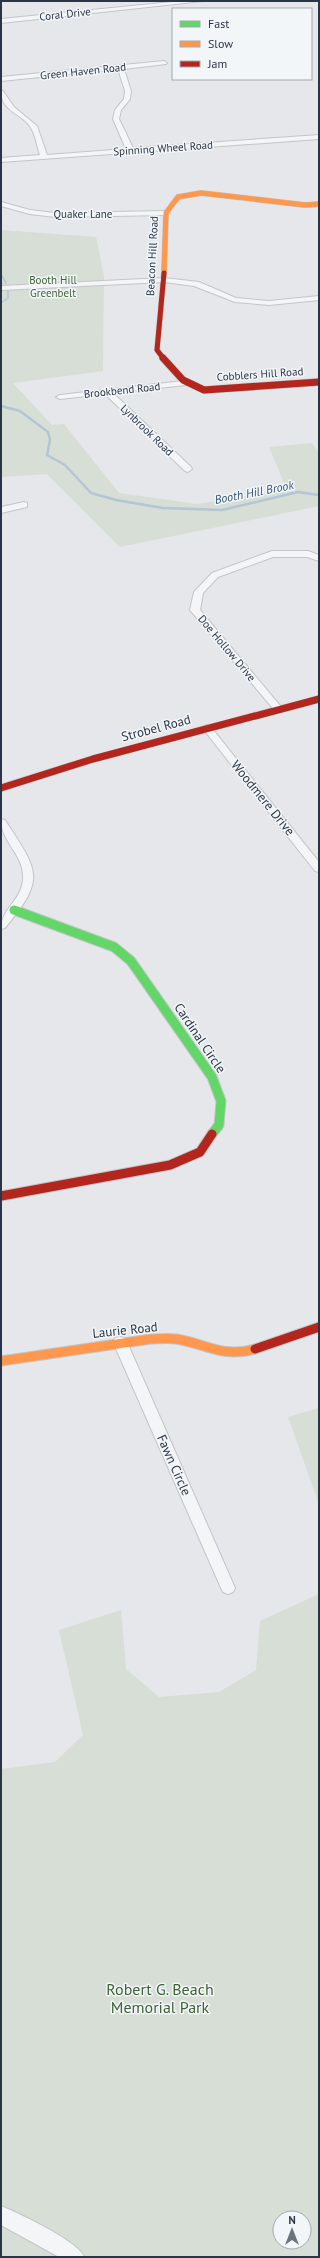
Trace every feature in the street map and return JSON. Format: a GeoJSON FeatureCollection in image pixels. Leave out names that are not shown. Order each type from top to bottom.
{"type":"FeatureCollection","features":[{"type":"Feature","properties":{"kind":"street","name":"Coral Drive"},"geometry":{"type":"LineString","coordinates":[[1,21],[199,1]]}},
{"type":"Feature","properties":{"kind":"street","name":"Green Haven Road"},"geometry":{"type":"LineString","coordinates":[[1,79],[164,63]]}},
{"type":"Feature","properties":{"kind":"street"},"geometry":{"type":"LineString","coordinates":[[120,67],[128,91],[127,99],[118,110],[116,119],[130,150]]}},
{"type":"Feature","properties":{"kind":"street"},"geometry":{"type":"LineString","coordinates":[[1,92],[11,108],[34,126],[44,156]]}},
{"type":"Feature","properties":{"kind":"street","name":"Spinning Wheel Road"},"geometry":{"type":"LineString","coordinates":[[4,160],[319,137]]}},
{"type":"Feature","properties":{"kind":"street","name":"Beacon Hill Road"},"geometry":{"type":"LineString","coordinates":[[183,383],[157,350],[164,280],[166,212],[178,197],[201,193],[305,205],[319,204]]}},
{"type":"Feature","properties":{"kind":"street","name":"Quaker Lane"},"geometry":{"type":"LineString","coordinates":[[1,204],[30,212],[54,215],[166,212]]}},
{"type":"Feature","properties":{"kind":"street"},"geometry":{"type":"LineString","coordinates":[[1,288],[164,280],[196,284],[235,300],[269,303],[319,298]]}},
{"type":"Feature","properties":{"kind":"street","name":"Cobblers Hill Road"},"geometry":{"type":"LineString","coordinates":[[183,383],[193,389],[204,390],[319,382]]}},
{"type":"Feature","properties":{"kind":"street","name":"Brookbend Road"},"geometry":{"type":"LineString","coordinates":[[60,397],[183,383]]}},
{"type":"Feature","properties":{"kind":"street","name":"Lynbrook Road"},"geometry":{"type":"LineString","coordinates":[[106,391],[188,469]]}},
{"type":"Feature","properties":{"kind":"street"},"geometry":{"type":"LineString","coordinates":[[1,510],[24,505]]}},
{"type":"Feature","properties":{"kind":"street","name":"Doe Hollow Drive"},"geometry":{"type":"LineString","coordinates":[[279,710],[195,610],[199,592],[215,575],[272,554],[308,554],[319,558]]}},
{"type":"Feature","properties":{"kind":"street","name":"Strobel Road"},"geometry":{"type":"LineString","coordinates":[[1,788],[93,759],[319,699]]}},
{"type":"Feature","properties":{"kind":"street","name":"Woodmere Drive"},"geometry":{"type":"LineString","coordinates":[[207,728],[319,869]]}},
{"type":"Feature","properties":{"kind":"street"},"geometry":{"type":"LineString","coordinates":[[1,822],[28,866],[30,878],[27,890],[14,910],[1,925]]}},
{"type":"Feature","properties":{"kind":"street","name":"Cardinal Circle"},"geometry":{"type":"LineString","coordinates":[[1,1196],[170,1165],[200,1152],[219,1125],[221,1101],[212,1077],[131,961],[114,947],[14,910]]}},
{"type":"Feature","properties":{"kind":"street","name":"Laurie Road"},"geometry":{"type":"LineString","coordinates":[[1,1361],[146,1339],[175,1340],[217,1352],[239,1354],[319,1327]]}},
{"type":"Feature","properties":{"kind":"street","name":"Fawn Circle"},"geometry":{"type":"LineString","coordinates":[[120,1342],[228,1588]]}},
{"type":"Feature","properties":{"kind":"street"},"geometry":{"type":"LineString","coordinates":[[1,2215],[49,2240],[75,2257]]}},
{"type":"Feature","properties":{"kind":"green space","name":"Booth Hill Greenbelt"},"geometry":{"type":"Polygon","coordinates":[[[1,230],[96,237],[104,276],[103,371],[13,383],[52,425],[64,424],[119,493],[197,504],[287,490],[269,447],[312,443],[319,453],[319,506],[120,547],[47,474],[1,477],[1,230]]]}},
{"type":"Feature","properties":{"kind":"green space"},"geometry":{"type":"Polygon","coordinates":[[[319,1408],[319,1504],[288,1417],[319,1408]]]}},
{"type":"Feature","properties":{"kind":"green space","name":"Robert G. Beach Memorial Park"},"geometry":{"type":"Polygon","coordinates":[[[319,1594],[319,2257],[1,2257],[1,1769],[55,1762],[83,1735],[59,1630],[121,1610],[126,1669],[159,1697],[219,1692],[256,1670],[260,1621],[319,1594]]]}},
{"type":"Feature","properties":{"kind":"waterway","name":"Booth Hill Brook"},"geometry":{"type":"LineString","coordinates":[[1,274],[6,283]]}},
{"type":"Feature","properties":{"kind":"waterway","name":"Booth Hill Brook"},"geometry":{"type":"LineString","coordinates":[[1,303],[8,298],[8,291]]}},
{"type":"Feature","properties":{"kind":"waterway","name":"Booth Hill Brook"},"geometry":{"type":"LineString","coordinates":[[1,406],[20,411],[48,432],[50,440],[47,455],[65,465],[91,493],[116,500],[163,508],[222,510],[298,492],[319,495]]}},
{"type":"Feature","properties":{"kind":"traffic: fast"},"geometry":{"type":"LineString","coordinates":[[14,910],[114,947],[131,961],[212,1077],[221,1101],[219,1125],[212,1134]]}},
{"type":"Feature","properties":{"kind":"traffic: slow"},"geometry":{"type":"LineString","coordinates":[[164,273],[166,213],[178,197],[201,193],[305,205],[319,204]]}},
{"type":"Feature","properties":{"kind":"traffic: slow"},"geometry":{"type":"LineString","coordinates":[[1,1361],[151,1339],[176,1339],[224,1353],[243,1352],[255,1349]]}},
{"type":"Feature","properties":{"kind":"traffic: jam"},"geometry":{"type":"LineString","coordinates":[[164,273],[157,350],[183,380],[196,388],[204,390],[319,382]]}},
{"type":"Feature","properties":{"kind":"traffic: jam"},"geometry":{"type":"LineString","coordinates":[[1,788],[93,759],[319,699]]}},
{"type":"Feature","properties":{"kind":"traffic: jam"},"geometry":{"type":"LineString","coordinates":[[1,1196],[170,1165],[200,1152],[212,1134]]}},
{"type":"Feature","properties":{"kind":"traffic: jam"},"geometry":{"type":"LineString","coordinates":[[255,1349],[319,1327]]}}]}
